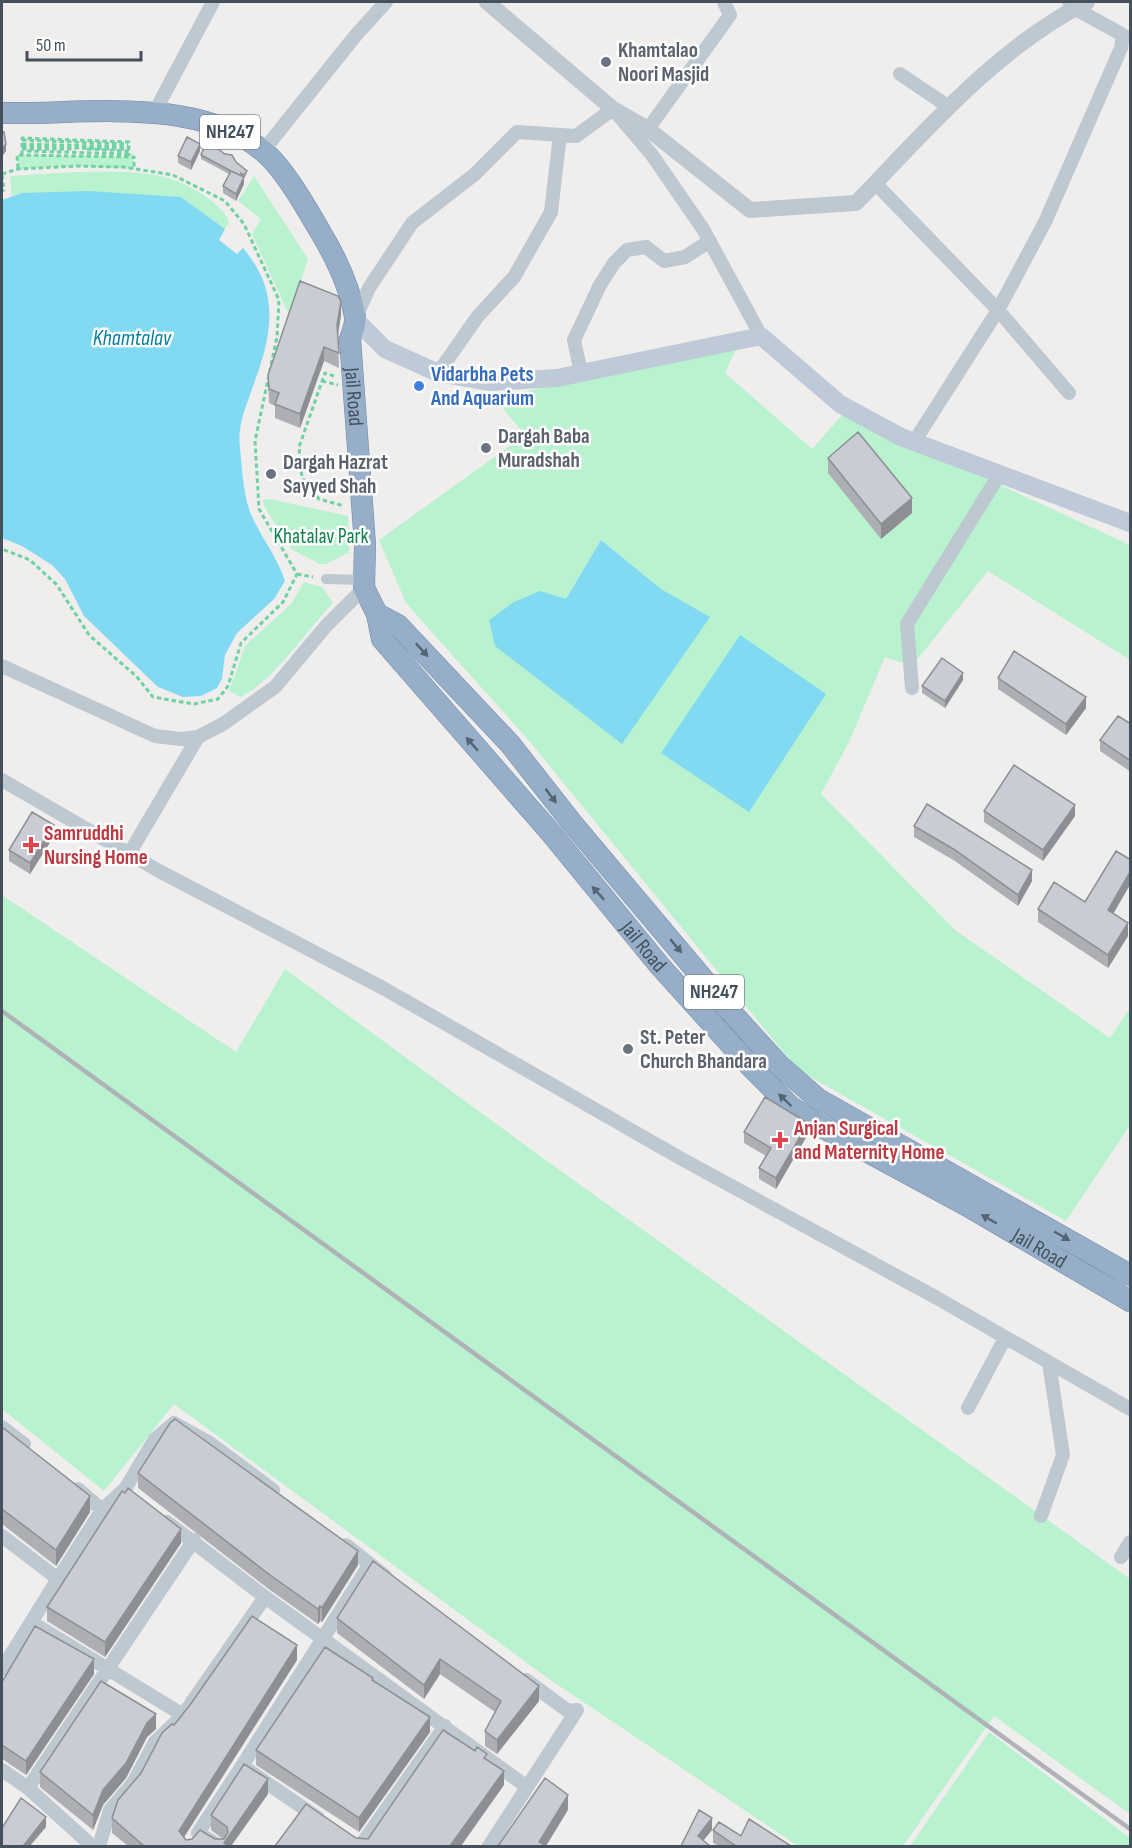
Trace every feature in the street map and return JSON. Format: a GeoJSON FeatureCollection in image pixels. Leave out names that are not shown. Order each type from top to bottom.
{"type":"FeatureCollection","features":[{"type":"Feature","properties":{"kind":"highway","name":"NH247"},"geometry":{"type":"LineString","coordinates":[[2,113],[191,117],[223,128],[263,152],[300,198],[337,259],[355,319]]}},
{"type":"Feature","properties":{"kind":"highway","name":"Jail Road"},"geometry":{"type":"LineString","coordinates":[[355,319],[350,339],[363,513],[364,584],[377,614],[382,639],[659,965],[751,1067],[790,1106],[818,1125],[966,1206],[1131,1301]]}},
{"type":"Feature","properties":{"kind":"highway","name":"Jail Road"},"geometry":{"type":"LineString","coordinates":[[377,614],[398,625],[510,744],[572,823],[730,1012],[779,1065],[818,1099],[1131,1275]]}},
{"type":"Feature","properties":{"kind":"main road"},"geometry":{"type":"LineString","coordinates":[[355,319],[386,350],[438,373],[489,382],[557,378],[760,336],[840,404],[914,442],[1131,523]]}},
{"type":"Feature","properties":{"kind":"street"},"geometry":{"type":"LineString","coordinates":[[153,115],[213,2]]}},
{"type":"Feature","properties":{"kind":"street"},"geometry":{"type":"LineString","coordinates":[[263,152],[356,35],[386,2]]}},
{"type":"Feature","properties":{"kind":"street"},"geometry":{"type":"LineString","coordinates":[[487,2],[613,109],[652,154],[710,241],[760,336]]}},
{"type":"Feature","properties":{"kind":"street"},"geometry":{"type":"LineString","coordinates":[[648,129],[730,15],[724,2]]}},
{"type":"Feature","properties":{"kind":"street"},"geometry":{"type":"LineString","coordinates":[[613,109],[648,129],[750,210],[856,203],[965,90],[1077,4],[1123,36],[1121,48],[1045,222],[998,310],[914,442]]}},
{"type":"Feature","properties":{"kind":"street"},"geometry":{"type":"LineString","coordinates":[[900,74],[949,106]]}},
{"type":"Feature","properties":{"kind":"street"},"geometry":{"type":"LineString","coordinates":[[355,319],[369,288],[412,223],[475,174],[517,132],[576,136],[613,109]]}},
{"type":"Feature","properties":{"kind":"street"},"geometry":{"type":"LineString","coordinates":[[438,373],[478,316],[513,277],[551,212],[560,135]]}},
{"type":"Feature","properties":{"kind":"street"},"geometry":{"type":"LineString","coordinates":[[875,183],[998,310],[1069,393]]}},
{"type":"Feature","properties":{"kind":"street"},"geometry":{"type":"LineString","coordinates":[[581,373],[574,340],[600,285],[614,263],[627,250],[646,247],[664,261],[685,257],[710,241]]}},
{"type":"Feature","properties":{"kind":"street"},"geometry":{"type":"LineString","coordinates":[[912,688],[908,624],[999,475]]}},
{"type":"Feature","properties":{"kind":"street"},"geometry":{"type":"LineString","coordinates":[[326,579],[364,584]]}},
{"type":"Feature","properties":{"kind":"street"},"geometry":{"type":"LineString","coordinates":[[2,666],[154,736],[181,739],[198,737],[223,724],[275,687],[364,584]]}},
{"type":"Feature","properties":{"kind":"street"},"geometry":{"type":"LineString","coordinates":[[129,854],[198,737]]}},
{"type":"Feature","properties":{"kind":"street"},"geometry":{"type":"LineString","coordinates":[[2,780],[129,854],[383,988],[680,1158],[1131,1409]]}},
{"type":"Feature","properties":{"kind":"street"},"geometry":{"type":"LineString","coordinates":[[968,1408],[1005,1338]]}},
{"type":"Feature","properties":{"kind":"street"},"geometry":{"type":"LineString","coordinates":[[1041,1516],[1063,1455],[1049,1363]]}},
{"type":"Feature","properties":{"kind":"street"},"geometry":{"type":"LineString","coordinates":[[2,1669],[102,1509],[125,1490],[155,1439],[174,1423],[210,1443],[280,1495]]}},
{"type":"Feature","properties":{"kind":"street"},"geometry":{"type":"LineString","coordinates":[[2,1427],[39,1456]]}},
{"type":"Feature","properties":{"kind":"street"},"geometry":{"type":"LineString","coordinates":[[66,1479],[102,1509]]}},
{"type":"Feature","properties":{"kind":"street"},"geometry":{"type":"LineString","coordinates":[[125,1490],[137,1501]]}},
{"type":"Feature","properties":{"kind":"street"},"geometry":{"type":"LineString","coordinates":[[156,1514],[194,1540],[265,1597],[527,1787]]}},
{"type":"Feature","properties":{"kind":"street"},"geometry":{"type":"LineString","coordinates":[[2,1536],[58,1579]]}},
{"type":"Feature","properties":{"kind":"street"},"geometry":{"type":"LineString","coordinates":[[334,1537],[397,1584]]}},
{"type":"Feature","properties":{"kind":"street"},"geometry":{"type":"LineString","coordinates":[[28,1788],[194,1540]]}},
{"type":"Feature","properties":{"kind":"street"},"geometry":{"type":"LineString","coordinates":[[1121,1557],[1131,1542]]}},
{"type":"Feature","properties":{"kind":"street"},"geometry":{"type":"LineString","coordinates":[[188,1846],[325,1640],[370,1564]]}},
{"type":"Feature","properties":{"kind":"street"},"geometry":{"type":"LineString","coordinates":[[99,1846],[110,1810],[132,1783],[155,1742],[183,1715],[265,1597]]}},
{"type":"Feature","properties":{"kind":"street"},"geometry":{"type":"LineString","coordinates":[[31,1622],[183,1715]]}},
{"type":"Feature","properties":{"kind":"street"},"geometry":{"type":"LineString","coordinates":[[489,1846],[577,1710],[568,1711],[514,1671]]}},
{"type":"Feature","properties":{"kind":"street"},"geometry":{"type":"LineString","coordinates":[[359,1844],[445,1726]]}},
{"type":"Feature","properties":{"kind":"street"},"geometry":{"type":"LineString","coordinates":[[242,1766],[333,1827]]}},
{"type":"Feature","properties":{"kind":"street"},"geometry":{"type":"LineString","coordinates":[[2,1770],[28,1788],[92,1846]]}},
{"type":"Feature","properties":{"kind":"street"},"geometry":{"type":"LineString","coordinates":[[198,1833],[219,1846]]}},
{"type":"Feature","properties":{"kind":"path"},"geometry":{"type":"LineString","coordinates":[[22,148],[77,147],[129,150]]}},
{"type":"Feature","properties":{"kind":"path"},"geometry":{"type":"LineString","coordinates":[[22,148],[77,147],[129,150]]}},
{"type":"Feature","properties":{"kind":"path"},"geometry":{"type":"LineString","coordinates":[[76,166],[77,147]]}},
{"type":"Feature","properties":{"kind":"path"},"geometry":{"type":"LineString","coordinates":[[18,169],[17,155],[22,148]]}},
{"type":"Feature","properties":{"kind":"path"},"geometry":{"type":"LineString","coordinates":[[129,150],[134,157],[134,169]]}},
{"type":"Feature","properties":{"kind":"path"},"geometry":{"type":"LineString","coordinates":[[2,191],[4,190],[2,175],[18,169],[76,166],[134,169],[173,175],[225,201],[244,224],[279,300],[277,337],[255,441],[259,508],[297,574]]}},
{"type":"Feature","properties":{"kind":"path"},"geometry":{"type":"LineString","coordinates":[[325,373],[299,447],[302,477],[319,499],[363,513]]}},
{"type":"Feature","properties":{"kind":"path"},"geometry":{"type":"LineString","coordinates":[[2,549],[30,560],[57,585],[89,635],[137,677],[153,697],[194,704],[218,699],[228,686],[242,643],[283,602],[297,574]]}},
{"type":"Feature","properties":{"kind":"path"},"geometry":{"type":"LineString","coordinates":[[297,574],[326,579]]}},
{"type":"Feature","properties":{"kind":"green space"},"geometry":{"type":"Polygon","coordinates":[[[17,155],[134,157],[134,169],[76,166],[18,169],[17,155]]]}},
{"type":"Feature","properties":{"kind":"green space"},"geometry":{"type":"Polygon","coordinates":[[[75,172],[133,173],[168,178],[194,189],[212,201],[229,222],[225,229],[181,197],[22,193],[12,196],[10,176],[75,172]]]}},
{"type":"Feature","properties":{"kind":"green space"},"geometry":{"type":"Polygon","coordinates":[[[254,176],[308,259],[290,317],[252,234],[261,219],[238,201],[254,176]]]}},
{"type":"Feature","properties":{"kind":"green space"},"geometry":{"type":"Polygon","coordinates":[[[737,347],[725,373],[812,449],[844,413],[1130,545],[1130,660],[988,571],[912,666],[885,657],[849,742],[821,794],[955,930],[1110,1038],[1130,1008],[1130,1125],[1066,1221],[798,1070],[530,742],[406,603],[379,540],[525,435],[494,398],[737,347]],[[601,540],[566,599],[710,617],[661,589],[601,540]]]}},
{"type":"Feature","properties":{"kind":"green space","name":"Khatalav Park"},"geometry":{"type":"Polygon","coordinates":[[[270,499],[348,516],[349,552],[326,564],[320,564],[291,549],[264,506],[263,500],[270,499]]]}},
{"type":"Feature","properties":{"kind":"green space","name":"Khatalav Park"},"geometry":{"type":"Polygon","coordinates":[[[304,582],[322,587],[333,603],[290,654],[266,678],[241,697],[229,691],[245,646],[292,603],[304,582]]]}},
{"type":"Feature","properties":{"kind":"green space"},"geometry":{"type":"Polygon","coordinates":[[[2,895],[236,1052],[285,969],[544,1159],[1130,1579],[1130,1814],[994,1716],[903,1846],[798,1846],[546,1677],[174,1404],[104,1491],[2,1409],[2,895]]]}},
{"type":"Feature","properties":{"kind":"green space"},"geometry":{"type":"Polygon","coordinates":[[[989,1732],[1130,1838],[1130,1846],[910,1846],[989,1732]]]}},
{"type":"Feature","properties":{"kind":"water","name":"Khamtalav"},"geometry":{"type":"Polygon","coordinates":[[[88,191],[181,197],[225,229],[219,240],[237,254],[243,248],[263,281],[268,298],[269,315],[265,350],[243,416],[239,440],[244,488],[250,512],[278,563],[285,581],[274,599],[237,633],[225,655],[222,679],[217,688],[201,696],[183,697],[158,687],[84,616],[65,579],[52,565],[22,546],[2,538],[2,200],[22,193],[88,191]]]}},
{"type":"Feature","properties":{"kind":"water"},"geometry":{"type":"Polygon","coordinates":[[[601,540],[661,589],[710,617],[622,744],[495,646],[489,620],[514,602],[540,591],[566,599],[601,540]]]}},
{"type":"Feature","properties":{"kind":"water"},"geometry":{"type":"Polygon","coordinates":[[[740,635],[826,694],[749,812],[661,753],[740,635]]]}},
{"type":"Feature","properties":{"kind":"building"},"geometry":{"type":"Polygon","coordinates":[[[2,131],[6,144],[2,149],[2,131]]]}},
{"type":"Feature","properties":{"kind":"building"},"geometry":{"type":"Polygon","coordinates":[[[187,137],[200,144],[191,162],[178,156],[187,137]]]}},
{"type":"Feature","properties":{"kind":"building"},"geometry":{"type":"Polygon","coordinates":[[[205,145],[214,146],[225,154],[232,155],[236,162],[247,171],[244,175],[241,173],[242,176],[201,155],[205,145]]]}},
{"type":"Feature","properties":{"kind":"building"},"geometry":{"type":"Polygon","coordinates":[[[231,171],[244,177],[236,194],[223,186],[231,171]]]}},
{"type":"Feature","properties":{"kind":"building"},"geometry":{"type":"Polygon","coordinates":[[[300,281],[338,296],[341,301],[337,325],[339,353],[324,347],[300,414],[275,404],[279,393],[269,389],[268,375],[300,281]]]}},
{"type":"Feature","properties":{"kind":"building"},"geometry":{"type":"Polygon","coordinates":[[[858,432],[912,498],[881,524],[828,458],[858,432]]]}},
{"type":"Feature","properties":{"kind":"building"},"geometry":{"type":"Polygon","coordinates":[[[1014,651],[1086,697],[1066,724],[998,678],[1014,651]]]}},
{"type":"Feature","properties":{"kind":"building"},"geometry":{"type":"Polygon","coordinates":[[[942,658],[963,673],[945,701],[922,686],[942,658]]]}},
{"type":"Feature","properties":{"kind":"building"},"geometry":{"type":"Polygon","coordinates":[[[1118,716],[1131,724],[1131,761],[1100,740],[1118,716]]]}},
{"type":"Feature","properties":{"kind":"building"},"geometry":{"type":"Polygon","coordinates":[[[1014,765],[1075,805],[1043,850],[984,811],[1014,765]]]}},
{"type":"Feature","properties":{"kind":"building"},"geometry":{"type":"Polygon","coordinates":[[[927,804],[1032,870],[1018,895],[955,850],[914,826],[927,804]]]}},
{"type":"Feature","properties":{"kind":"building"},"geometry":{"type":"Polygon","coordinates":[[[32,812],[54,825],[30,863],[9,850],[32,812]]]}},
{"type":"Feature","properties":{"kind":"building"},"geometry":{"type":"Polygon","coordinates":[[[1116,851],[1131,860],[1131,870],[1108,910],[1128,923],[1108,955],[1038,909],[1054,882],[1085,902],[1116,851]]]}},
{"type":"Feature","properties":{"kind":"building"},"geometry":{"type":"Polygon","coordinates":[[[765,1097],[808,1123],[776,1178],[759,1168],[771,1148],[744,1132],[765,1097]]]}},
{"type":"Feature","properties":{"kind":"building"},"geometry":{"type":"Polygon","coordinates":[[[175,1419],[358,1551],[322,1608],[320,1606],[318,1609],[270,1575],[138,1473],[170,1423],[175,1419]]]}},
{"type":"Feature","properties":{"kind":"building"},"geometry":{"type":"Polygon","coordinates":[[[2,1427],[90,1496],[56,1550],[2,1509],[2,1427]]]}},
{"type":"Feature","properties":{"kind":"building"},"geometry":{"type":"Polygon","coordinates":[[[128,1488],[181,1529],[105,1642],[47,1607],[122,1491],[125,1493],[128,1488]]]}},
{"type":"Feature","properties":{"kind":"building"},"geometry":{"type":"Polygon","coordinates":[[[373,1561],[539,1686],[497,1740],[485,1731],[501,1701],[440,1659],[424,1685],[337,1618],[373,1561]]]}},
{"type":"Feature","properties":{"kind":"building"},"geometry":{"type":"Polygon","coordinates":[[[252,1616],[297,1645],[179,1831],[186,1840],[192,1839],[200,1830],[215,1839],[224,1839],[228,1832],[227,1827],[211,1815],[244,1764],[268,1779],[224,1843],[230,1846],[144,1846],[112,1818],[118,1800],[141,1773],[162,1733],[172,1724],[174,1725],[190,1705],[252,1616]]]}},
{"type":"Feature","properties":{"kind":"building"},"geometry":{"type":"Polygon","coordinates":[[[35,1626],[94,1659],[26,1761],[2,1745],[2,1682],[35,1626]]]}},
{"type":"Feature","properties":{"kind":"building"},"geometry":{"type":"Polygon","coordinates":[[[325,1647],[430,1717],[359,1818],[256,1750],[325,1647]]]}},
{"type":"Feature","properties":{"kind":"building"},"geometry":{"type":"Polygon","coordinates":[[[101,1681],[156,1714],[147,1723],[126,1763],[103,1790],[93,1815],[40,1772],[101,1681]]]}},
{"type":"Feature","properties":{"kind":"building"},"geometry":{"type":"Polygon","coordinates":[[[443,1730],[475,1751],[477,1747],[487,1754],[484,1758],[504,1771],[450,1846],[275,1846],[306,1804],[356,1838],[368,1839],[443,1730]]]}},
{"type":"Feature","properties":{"kind":"building"},"geometry":{"type":"Polygon","coordinates":[[[545,1778],[568,1795],[539,1842],[546,1846],[498,1846],[545,1778]]]}},
{"type":"Feature","properties":{"kind":"building"},"geometry":{"type":"Polygon","coordinates":[[[21,1798],[46,1817],[24,1845],[26,1846],[2,1846],[2,1828],[21,1798]]]}},
{"type":"Feature","properties":{"kind":"building"},"geometry":{"type":"Polygon","coordinates":[[[699,1810],[712,1818],[698,1836],[710,1846],[681,1846],[699,1810]]]}},
{"type":"Feature","properties":{"kind":"building"},"geometry":{"type":"Polygon","coordinates":[[[749,1819],[791,1846],[736,1846],[713,1830],[719,1822],[741,1836],[749,1819]]]}},
{"type":"Feature","properties":{"kind":"railway"},"geometry":{"type":"LineString","coordinates":[[2,1011],[1130,1829]]}},
{"type":"Feature","properties":{"kind":"place","name":"Khamtalao Noori Masjid"},"geometry":{"type":"Point","coordinates":[606,62]}},
{"type":"Feature","properties":{"kind":"place","name":"Vidarbha Pets And Aquarium"},"geometry":{"type":"Point","coordinates":[419,386]}},
{"type":"Feature","properties":{"kind":"place","name":"Dargah Baba Muradshah"},"geometry":{"type":"Point","coordinates":[486,448]}},
{"type":"Feature","properties":{"kind":"place","name":"Dargah Hazrat Sayyed Shah"},"geometry":{"type":"Point","coordinates":[271,474]}},
{"type":"Feature","properties":{"kind":"place","name":"Samruddhi Nursing Home"},"geometry":{"type":"Point","coordinates":[31,845]}},
{"type":"Feature","properties":{"kind":"place","name":"St. Peter Church Bhandara"},"geometry":{"type":"Point","coordinates":[628,1049]}},
{"type":"Feature","properties":{"kind":"place","name":"Anjan Surgical and Maternity Home"},"geometry":{"type":"Point","coordinates":[780,1140]}}]}
